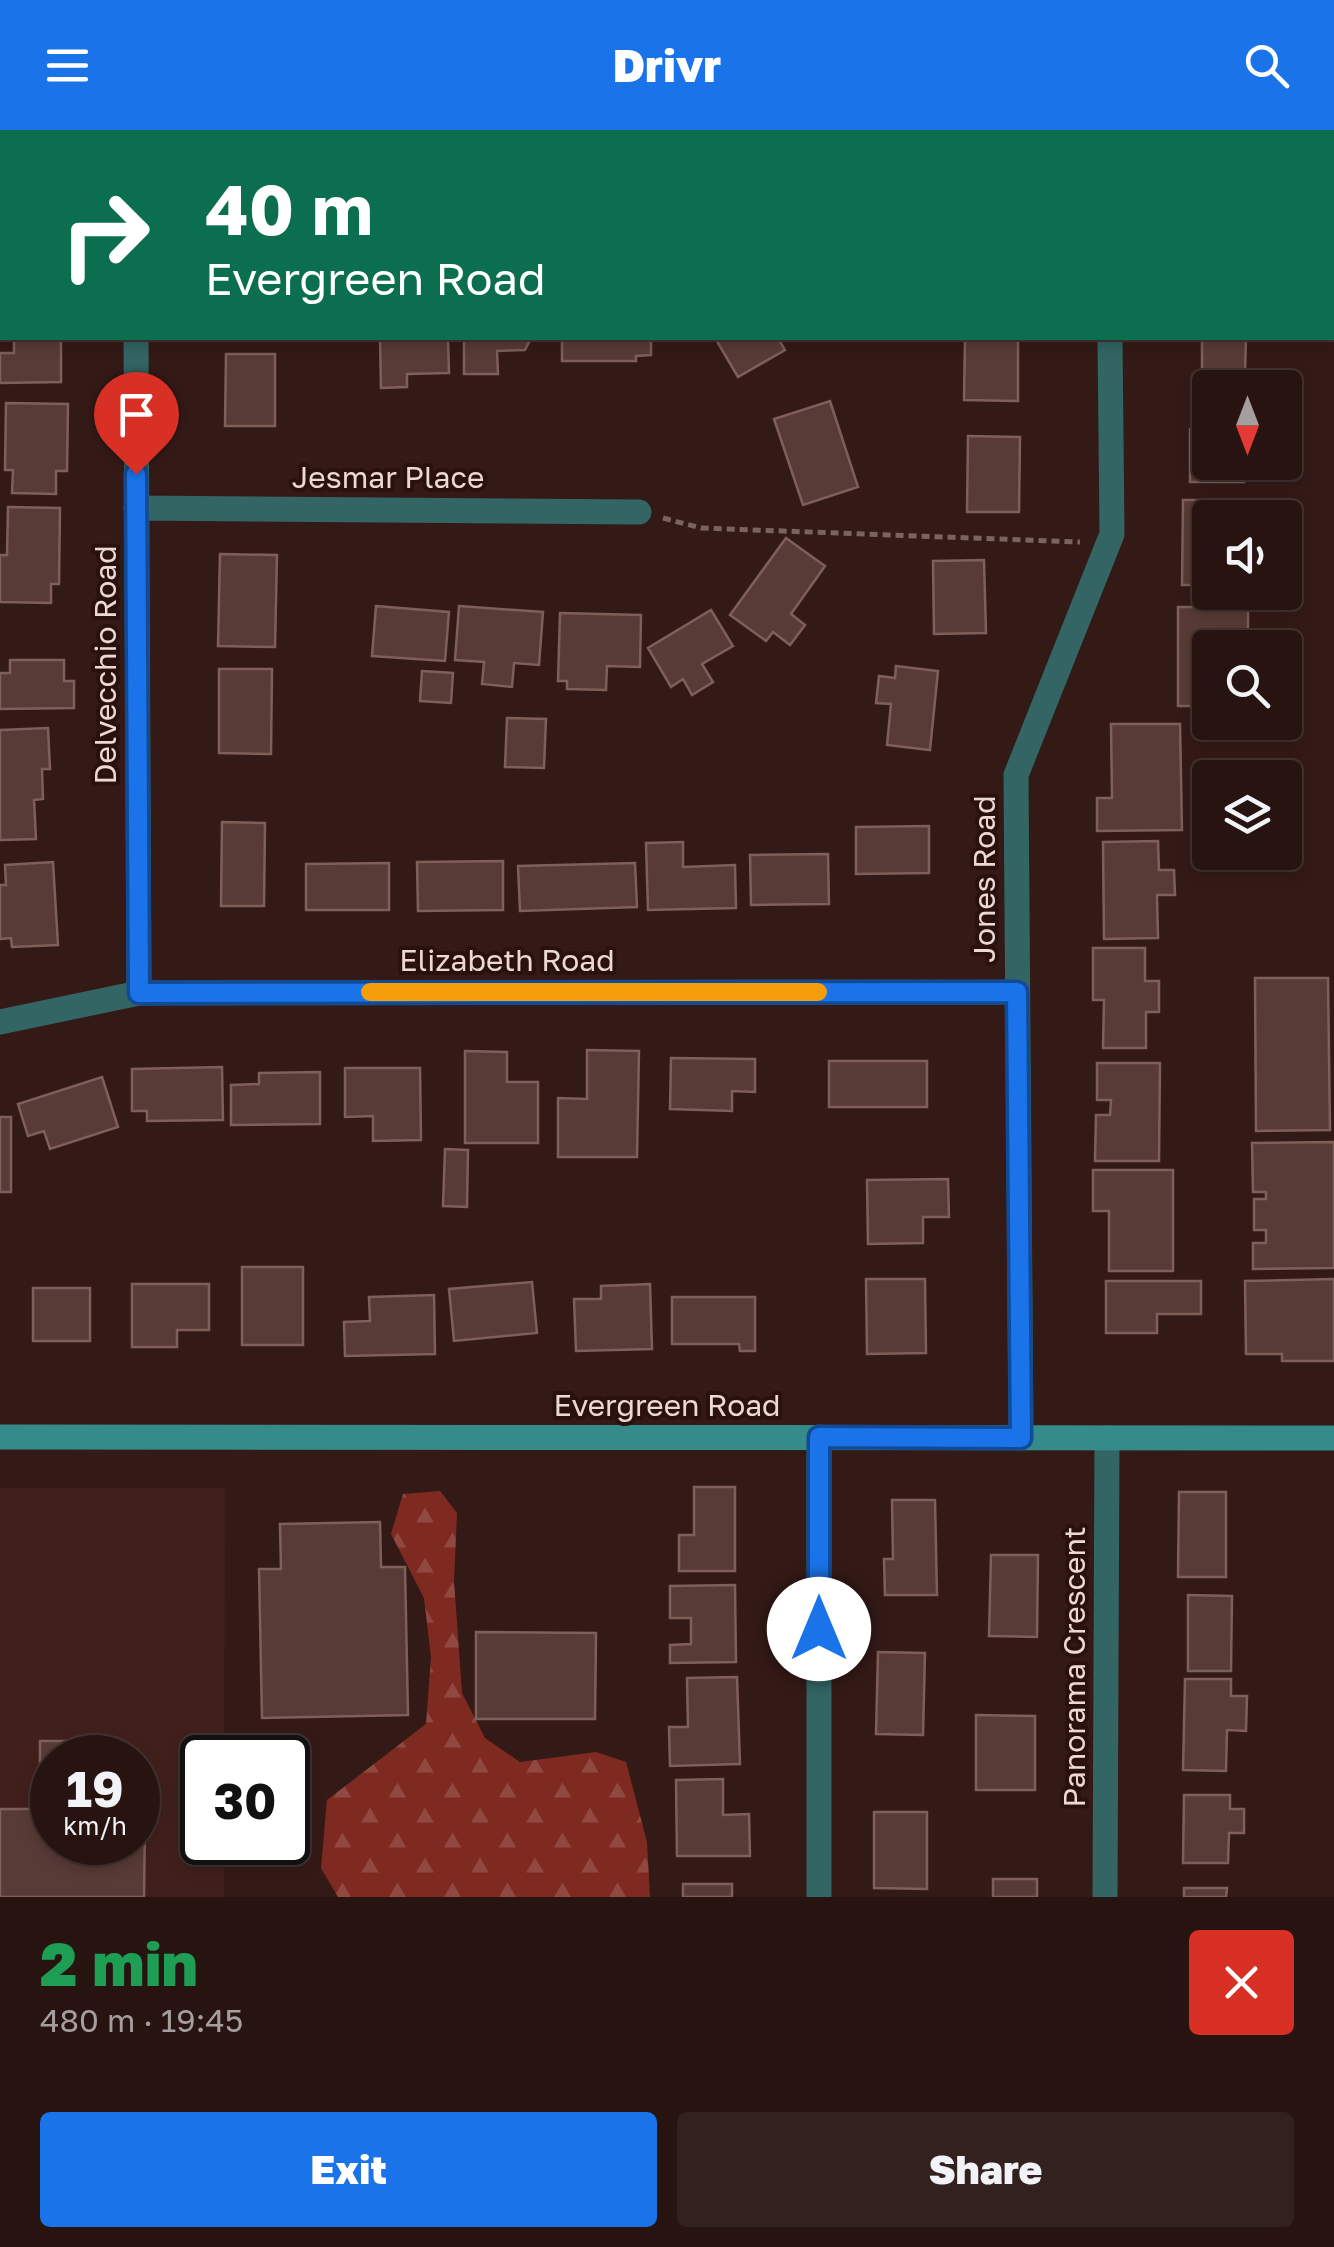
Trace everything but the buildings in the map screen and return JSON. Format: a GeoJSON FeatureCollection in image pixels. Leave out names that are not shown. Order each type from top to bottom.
{"type":"FeatureCollection","features":[{"type":"Feature","properties":{"kind":"street","name":"Delvecchio Road"},"geometry":{"type":"LineString","coordinates":[[136,340],[139,993]]}},
{"type":"Feature","properties":{"kind":"street","name":"Jones Road"},"geometry":{"type":"LineString","coordinates":[[1021,1438],[1016,776],[1112,534],[1110,340]]}},
{"type":"Feature","properties":{"kind":"street","name":"Jesmar Place"},"geometry":{"type":"LineString","coordinates":[[136,508],[639,512]]}},
{"type":"Feature","properties":{"kind":"street","name":"Elizabeth Road"},"geometry":{"type":"LineString","coordinates":[[0,1022],[139,993],[1017,992]]}},
{"type":"Feature","properties":{"kind":"street","name":"Evergreen Road"},"geometry":{"type":"LineString","coordinates":[[0,1437],[1334,1438]]}},
{"type":"Feature","properties":{"kind":"street"},"geometry":{"type":"LineString","coordinates":[[819,1437],[819,1897]]}},
{"type":"Feature","properties":{"kind":"street","name":"Panorama Crescent"},"geometry":{"type":"LineString","coordinates":[[1105,1897],[1107,1438]]}},
{"type":"Feature","properties":{"kind":"path"},"geometry":{"type":"LineString","coordinates":[[639,512],[702,528],[1078,542],[1112,534]]}},
{"type":"Feature","properties":{"kind":"shaded area"},"geometry":{"type":"Polygon","coordinates":[[[0,1488],[225,1488],[224,1735],[180,1735],[180,1865],[224,1865],[224,1897],[0,1897],[0,1488]]]}},
{"type":"Feature","properties":{"kind":"green space"},"geometry":{"type":"Polygon","coordinates":[[[440,1491],[457,1513],[454,1581],[462,1693],[485,1738],[520,1762],[596,1752],[626,1762],[647,1842],[650,1897],[338,1897],[321,1868],[327,1800],[426,1724],[431,1657],[424,1598],[391,1534],[403,1494],[440,1491]]]}},
{"type":"Feature","properties":{"kind":"slow traffic"},"geometry":{"type":"LineString","coordinates":[[370,992],[818,992]]}},
{"type":"Feature","properties":{"kind":"route"},"geometry":{"type":"LineString","coordinates":[[136,474],[139,993],[1017,992],[1021,1438],[819,1437],[819,1629]]}}]}
